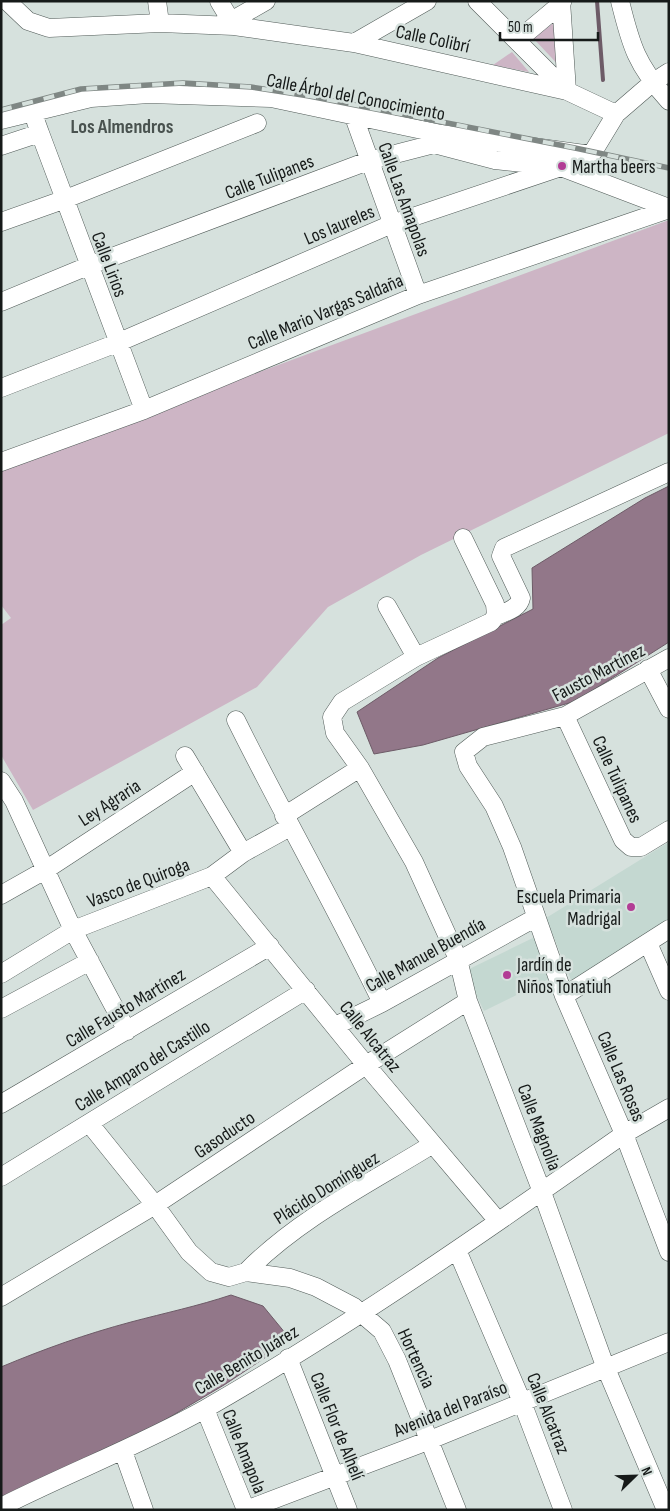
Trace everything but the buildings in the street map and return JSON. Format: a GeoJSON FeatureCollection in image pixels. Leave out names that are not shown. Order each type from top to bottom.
{"type":"FeatureCollection","features":[{"type":"Feature","properties":{"kind":"street","name":"Calle Colibrí"},"geometry":{"type":"LineString","coordinates":[[7,1],[28,21],[49,28],[160,23],[232,24],[354,43],[567,91],[616,114]]}},
{"type":"Feature","properties":{"kind":"street"},"geometry":{"type":"LineString","coordinates":[[157,1],[160,23]]}},
{"type":"Feature","properties":{"kind":"street"},"geometry":{"type":"LineString","coordinates":[[219,1],[232,24],[266,1]]}},
{"type":"Feature","properties":{"kind":"street"},"geometry":{"type":"LineString","coordinates":[[354,43],[427,1]]}},
{"type":"Feature","properties":{"kind":"street"},"geometry":{"type":"LineString","coordinates":[[476,1],[518,40],[567,91]]}},
{"type":"Feature","properties":{"kind":"street"},"geometry":{"type":"LineString","coordinates":[[620,1],[636,56],[652,83],[669,101]]}},
{"type":"Feature","properties":{"kind":"street"},"geometry":{"type":"LineString","coordinates":[[518,40],[562,2]]}},
{"type":"Feature","properties":{"kind":"street"},"geometry":{"type":"LineString","coordinates":[[562,2],[567,91]]}},
{"type":"Feature","properties":{"kind":"street","name":"Los laureles"},"geometry":{"type":"LineString","coordinates":[[1,388],[117,343],[392,224],[561,167],[584,154],[593,152],[616,114],[652,83],[669,72]]}},
{"type":"Feature","properties":{"kind":"street","name":"Calle Árbol del Conocimiento"},"geometry":{"type":"LineString","coordinates":[[1,120],[91,98],[149,94],[271,98],[441,134],[584,154]]}},
{"type":"Feature","properties":{"kind":"street","name":"Calle Lirios"},"geometry":{"type":"LineString","coordinates":[[33,111],[63,200],[144,410]]}},
{"type":"Feature","properties":{"kind":"street","name":"Calle Las Amapolas"},"geometry":{"type":"LineString","coordinates":[[354,117],[368,161],[418,294]]}},
{"type":"Feature","properties":{"kind":"street"},"geometry":{"type":"LineString","coordinates":[[1,222],[63,200],[257,123]]}},
{"type":"Feature","properties":{"kind":"street"},"geometry":{"type":"LineString","coordinates":[[1,146],[40,132]]}},
{"type":"Feature","properties":{"kind":"street","name":"Calle Tulipanes"},"geometry":{"type":"LineString","coordinates":[[1,302],[88,266],[368,161],[434,144],[495,160],[561,167],[669,208]]}},
{"type":"Feature","properties":{"kind":"street","name":"Calle Mario Vargas Saldaña"},"geometry":{"type":"LineString","coordinates":[[1,462],[144,410],[418,294],[669,208]]}},
{"type":"Feature","properties":{"kind":"street","name":"Calle Magnolia"},"geometry":{"type":"LineString","coordinates":[[666,1510],[605,1366],[542,1192],[468,1001],[458,959],[414,862],[360,768],[335,733],[332,717],[342,702],[416,657],[491,622],[496,616],[516,607],[520,603],[521,598],[501,556],[504,548],[669,472]]}},
{"type":"Feature","properties":{"kind":"street"},"geometry":{"type":"LineString","coordinates":[[463,538],[495,604],[496,616]]}},
{"type":"Feature","properties":{"kind":"street"},"geometry":{"type":"LineString","coordinates":[[387,606],[416,657]]}},
{"type":"Feature","properties":{"kind":"street","name":"Fausto Martínez"},"geometry":{"type":"LineString","coordinates":[[535,918],[501,822],[494,806],[468,766],[464,752],[483,738],[565,716],[669,658]]}},
{"type":"Feature","properties":{"kind":"street"},"geometry":{"type":"LineString","coordinates":[[648,670],[669,709]]}},
{"type":"Feature","properties":{"kind":"street","name":"Calle Tulipanes"},"geometry":{"type":"LineString","coordinates":[[565,716],[623,840],[631,847],[641,847],[669,830]]}},
{"type":"Feature","properties":{"kind":"street"},"geometry":{"type":"LineString","coordinates":[[236,720],[287,822],[351,938],[382,1003]]}},
{"type":"Feature","properties":{"kind":"street"},"geometry":{"type":"LineString","coordinates":[[186,756],[243,853]]}},
{"type":"Feature","properties":{"kind":"street","name":"Vasco de Quiroga"},"geometry":{"type":"LineString","coordinates":[[1,974],[73,930],[212,876],[360,768]]}},
{"type":"Feature","properties":{"kind":"street","name":"Ley Agraria"},"geometry":{"type":"LineString","coordinates":[[1,895],[47,868],[195,772]]}},
{"type":"Feature","properties":{"kind":"street"},"geometry":{"type":"LineString","coordinates":[[1,782],[8,805],[47,868],[73,930],[127,1031]]}},
{"type":"Feature","properties":{"kind":"street","name":"Calle Alcatraz"},"geometry":{"type":"LineString","coordinates":[[212,876],[366,1065],[498,1221]]}},
{"type":"Feature","properties":{"kind":"street","name":"Calle Manuel Buendía"},"geometry":{"type":"LineString","coordinates":[[336,1026],[382,1003],[458,959],[535,918]]}},
{"type":"Feature","properties":{"kind":"street","name":"Calle Las Rosas"},"geometry":{"type":"LineString","coordinates":[[535,918],[564,996],[624,1134],[669,1252]]}},
{"type":"Feature","properties":{"kind":"street"},"geometry":{"type":"LineString","coordinates":[[564,996],[669,929]]}},
{"type":"Feature","properties":{"kind":"street"},"geometry":{"type":"LineString","coordinates":[[648,943],[669,992]]}},
{"type":"Feature","properties":{"kind":"street","name":"Calle Fausto Martínez"},"geometry":{"type":"LineString","coordinates":[[1,1104],[270,946]]}},
{"type":"Feature","properties":{"kind":"street"},"geometry":{"type":"LineString","coordinates":[[1,1009],[90,961]]}},
{"type":"Feature","properties":{"kind":"street","name":"Calle Amparo del Castillo"},"geometry":{"type":"LineString","coordinates":[[1,1177],[306,990]]}},
{"type":"Feature","properties":{"kind":"street","name":"Gasoducto"},"geometry":{"type":"LineString","coordinates":[[1,1297],[155,1205],[366,1065],[468,1001]]}},
{"type":"Feature","properties":{"kind":"street","name":"Calle Benito Juárez"},"geometry":{"type":"LineString","coordinates":[[1,1507],[123,1451],[205,1409],[363,1313],[624,1134],[669,1108]]}},
{"type":"Feature","properties":{"kind":"street","name":"Hortencia"},"geometry":{"type":"LineString","coordinates":[[89,1123],[155,1205],[189,1252],[211,1272],[229,1277],[246,1272],[290,1278],[316,1287],[363,1313],[382,1331],[398,1360],[457,1510]]}},
{"type":"Feature","properties":{"kind":"street","name":"Plácido Domínguez"},"geometry":{"type":"LineString","coordinates":[[246,1272],[270,1247],[433,1144]]}},
{"type":"Feature","properties":{"kind":"street","name":"Calle Alcatraz"},"geometry":{"type":"LineString","coordinates":[[457,1250],[522,1402],[563,1510]]}},
{"type":"Feature","properties":{"kind":"street","name":"Avenida del Paraíso"},"geometry":{"type":"LineString","coordinates":[[246,1510],[430,1440],[605,1366],[669,1342]]}},
{"type":"Feature","properties":{"kind":"street","name":"Calle Flor de Alhelí"},"geometry":{"type":"LineString","coordinates":[[288,1358],[348,1510]]}},
{"type":"Feature","properties":{"kind":"street","name":"Calle Amapola"},"geometry":{"type":"LineString","coordinates":[[205,1409],[246,1510]]}},
{"type":"Feature","properties":{"kind":"street"},"geometry":{"type":"LineString","coordinates":[[123,1451],[144,1510]]}},
{"type":"Feature","properties":{"kind":"shaded area"},"geometry":{"type":"Polygon","coordinates":[[[559,19],[565,72],[533,38],[559,19]]]}},
{"type":"Feature","properties":{"kind":"shaded area"},"geometry":{"type":"Polygon","coordinates":[[[512,52],[529,72],[493,65],[512,52]]]}},
{"type":"Feature","properties":{"kind":"shaded area"},"geometry":{"type":"Polygon","coordinates":[[[669,220],[669,433],[421,555],[328,607],[257,687],[33,810],[1,755],[1,625],[11,618],[1,605],[1,468],[669,220]]]}},
{"type":"Feature","properties":{"kind":"shaded area"},"geometry":{"type":"Polygon","coordinates":[[[669,486],[669,642],[576,701],[423,745],[374,754],[357,712],[438,658],[533,609],[532,568],[645,498],[669,486]]]}},
{"type":"Feature","properties":{"kind":"shaded area","name":"Escuela Primaria Madrigal"},"geometry":{"type":"Polygon","coordinates":[[[669,842],[669,922],[572,982],[546,918],[669,842]]]}},
{"type":"Feature","properties":{"kind":"shaded area","name":"Jardín de Niños Tonatiuh"},"geometry":{"type":"Polygon","coordinates":[[[537,936],[549,979],[484,1011],[465,971],[537,936]]]}},
{"type":"Feature","properties":{"kind":"shaded area"},"geometry":{"type":"Polygon","coordinates":[[[231,1295],[263,1306],[286,1334],[272,1353],[224,1385],[136,1437],[1,1504],[1,1367],[49,1348],[98,1332],[231,1295]]]}},
{"type":"Feature","properties":{"kind":"waterway"},"geometry":{"type":"LineString","coordinates":[[597,1],[603,80]]}},
{"type":"Feature","properties":{"kind":"railway"},"geometry":{"type":"LineString","coordinates":[[1,110],[81,89],[183,83],[251,87],[309,96],[669,168]]}},
{"type":"Feature","properties":{"kind":"place","name":"Martha beers"},"geometry":{"type":"Point","coordinates":[562,166]}},
{"type":"Feature","properties":{"kind":"place","name":"Escuela Primaria Madrigal"},"geometry":{"type":"Point","coordinates":[631,907]}},
{"type":"Feature","properties":{"kind":"place","name":"Jardín de Niños Tonatiuh"},"geometry":{"type":"Point","coordinates":[507,975]}},
{"type":"Feature","properties":{"kind":"district","name":"Los Almendros"},"geometry":{"type":"Point","coordinates":[122,126]}}]}
